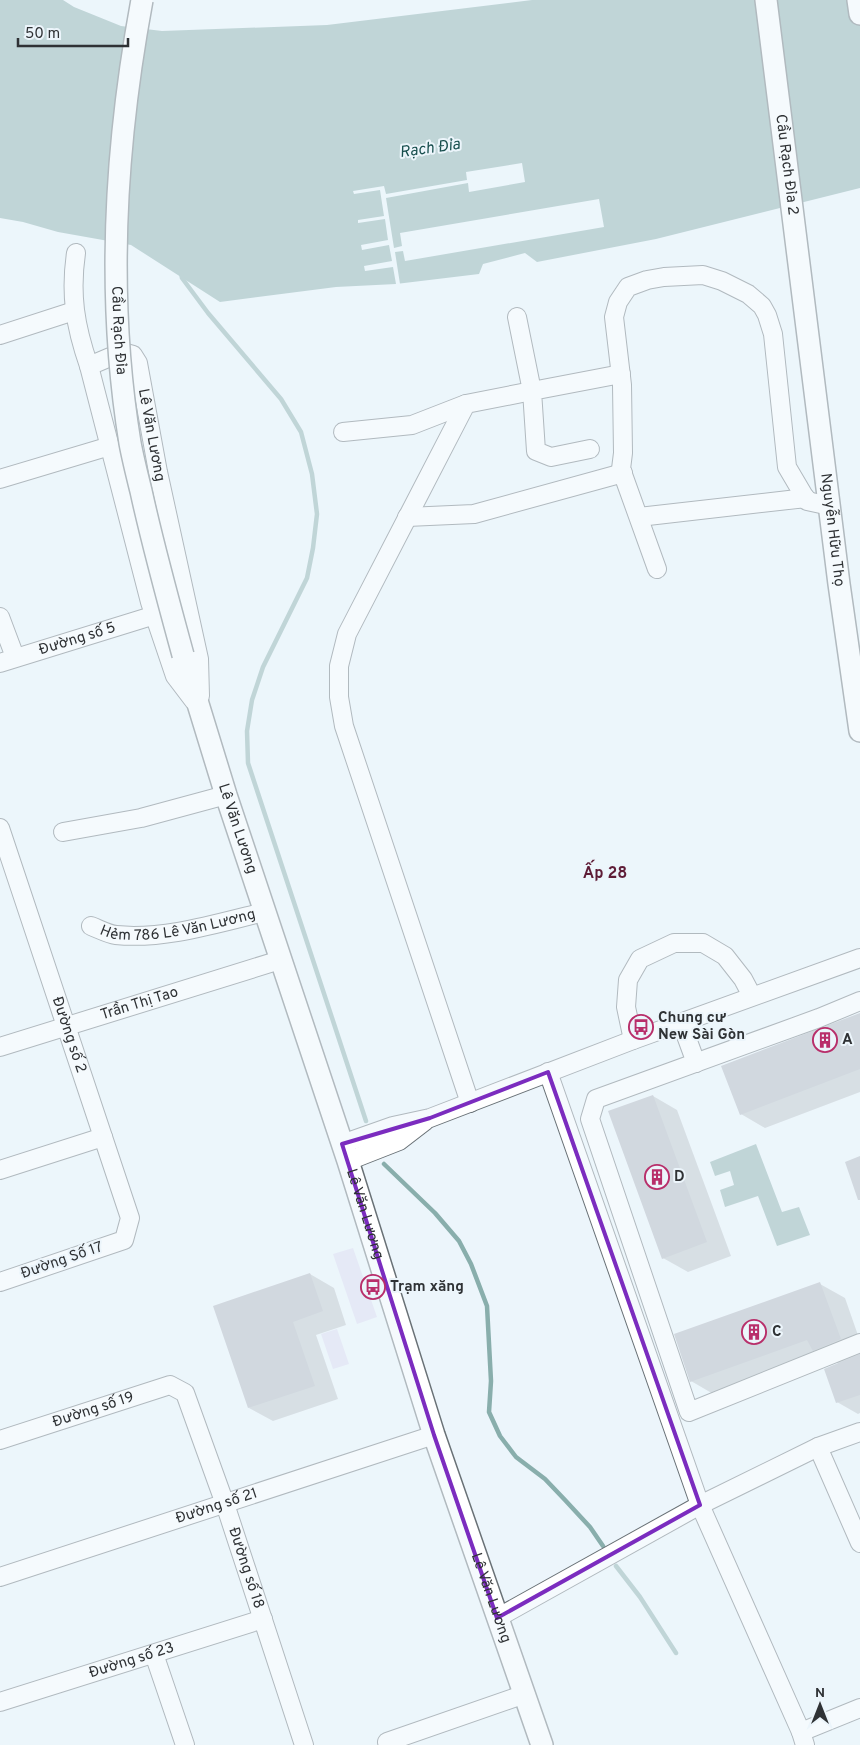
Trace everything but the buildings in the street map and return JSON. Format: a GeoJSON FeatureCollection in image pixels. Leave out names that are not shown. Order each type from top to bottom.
{"type":"FeatureCollection","features":[{"type":"Feature","properties":{"kind":"main road","name":"Cầu Rạch Đỉa"},"geometry":{"type":"LineString","coordinates":[[142,0],[127,93],[118,181],[116,250],[119,343],[130,444],[151,539],[183,655]]}},
{"type":"Feature","properties":{"kind":"main road","name":"Cầu Rạch Đỉa 2"},"geometry":{"type":"LineString","coordinates":[[766,0],[808,329]]}},
{"type":"Feature","properties":{"kind":"main road"},"geometry":{"type":"LineString","coordinates":[[858,0],[860,14]]}},
{"type":"Feature","properties":{"kind":"main road","name":"Nguyễn Hữu Thọ"},"geometry":{"type":"LineString","coordinates":[[808,329],[860,731]]}},
{"type":"Feature","properties":{"kind":"main road","name":"Lê Văn Lương"},"geometry":{"type":"LineString","coordinates":[[183,655],[264,912],[345,1152],[434,1435],[542,1745]]}},
{"type":"Feature","properties":{"kind":"street","name":"Lê Văn Lương"},"geometry":{"type":"LineString","coordinates":[[76,253],[73,292],[74,311],[80,341],[89,366],[144,581],[175,676],[200,709]]}},
{"type":"Feature","properties":{"kind":"street"},"geometry":{"type":"LineString","coordinates":[[657,568],[621,469],[623,453],[622,386],[614,317],[618,302],[628,287],[647,280],[703,275],[722,281],[748,294],[762,306],[773,334],[788,467],[807,501],[830,506]]}},
{"type":"Feature","properties":{"kind":"street"},"geometry":{"type":"LineString","coordinates":[[0,335],[74,311]]}},
{"type":"Feature","properties":{"kind":"street"},"geometry":{"type":"LineString","coordinates":[[517,317],[532,391],[536,451],[551,457],[590,449]]}},
{"type":"Feature","properties":{"kind":"street","name":"Lê Văn Lương"},"geometry":{"type":"LineString","coordinates":[[89,366],[122,352],[133,355],[138,363],[160,481],[200,659],[200,709]]}},
{"type":"Feature","properties":{"kind":"street"},"geometry":{"type":"LineString","coordinates":[[343,432],[412,425],[466,404],[621,374]]}},
{"type":"Feature","properties":{"kind":"street"},"geometry":{"type":"LineString","coordinates":[[466,404],[347,634],[339,666],[340,697],[344,726],[470,1103]]}},
{"type":"Feature","properties":{"kind":"street"},"geometry":{"type":"LineString","coordinates":[[0,478],[110,446]]}},
{"type":"Feature","properties":{"kind":"street"},"geometry":{"type":"LineString","coordinates":[[407,517],[474,514],[623,473]]}},
{"type":"Feature","properties":{"kind":"street"},"geometry":{"type":"LineString","coordinates":[[639,517],[806,498]]}},
{"type":"Feature","properties":{"kind":"street","name":"Đường số 5"},"geometry":{"type":"LineString","coordinates":[[8,660],[155,615]]}},
{"type":"Feature","properties":{"kind":"street"},"geometry":{"type":"LineString","coordinates":[[0,617],[8,660]]}},
{"type":"Feature","properties":{"kind":"street"},"geometry":{"type":"LineString","coordinates":[[63,832],[141,818],[226,795]]}},
{"type":"Feature","properties":{"kind":"street","name":"Đường số 2"},"geometry":{"type":"LineString","coordinates":[[0,828],[130,1218],[124,1240]]}},
{"type":"Feature","properties":{"kind":"street","name":"Hẻm 786 Lê Văn Lương"},"geometry":{"type":"LineString","coordinates":[[91,926],[114,935],[151,935],[190,929],[264,912]]}},
{"type":"Feature","properties":{"kind":"street"},"geometry":{"type":"LineString","coordinates":[[633,1040],[626,1007],[628,980],[640,959],[674,943],[703,943],[725,956],[752,996]]}},
{"type":"Feature","properties":{"kind":"street"},"geometry":{"type":"LineString","coordinates":[[345,1152],[548,1072],[860,958]]}},
{"type":"Feature","properties":{"kind":"street","name":"Trần Thị Tao"},"geometry":{"type":"LineString","coordinates":[[0,1047],[280,960]]}},
{"type":"Feature","properties":{"kind":"street"},"geometry":{"type":"LineString","coordinates":[[860,1001],[819,1018],[596,1099],[590,1119],[689,1412],[860,1343]]}},
{"type":"Feature","properties":{"kind":"street"},"geometry":{"type":"LineString","coordinates":[[681,1022],[696,1062]]}},
{"type":"Feature","properties":{"kind":"street"},"geometry":{"type":"LineString","coordinates":[[548,1072],[700,1505],[803,1739],[860,1708]]}},
{"type":"Feature","properties":{"kind":"street"},"geometry":{"type":"LineString","coordinates":[[0,1170],[103,1137]]}},
{"type":"Feature","properties":{"kind":"street","name":"Đường Số 17"},"geometry":{"type":"LineString","coordinates":[[0,1282],[124,1240]]}},
{"type":"Feature","properties":{"kind":"street","name":"Đường số 19"},"geometry":{"type":"LineString","coordinates":[[0,1440],[170,1385],[186,1393]]}},
{"type":"Feature","properties":{"kind":"street","name":"Đường số 18"},"geometry":{"type":"LineString","coordinates":[[186,1393],[225,1504],[304,1745]]}},
{"type":"Feature","properties":{"kind":"street"},"geometry":{"type":"LineString","coordinates":[[497,1618],[700,1505],[818,1447],[860,1432]]}},
{"type":"Feature","properties":{"kind":"street","name":"Đường số 21"},"geometry":{"type":"LineString","coordinates":[[0,1577],[434,1435]]}},
{"type":"Feature","properties":{"kind":"street"},"geometry":{"type":"LineString","coordinates":[[818,1447],[860,1543]]}},
{"type":"Feature","properties":{"kind":"street","name":"Đường số 23"},"geometry":{"type":"LineString","coordinates":[[0,1702],[263,1619]]}},
{"type":"Feature","properties":{"kind":"street"},"geometry":{"type":"LineString","coordinates":[[154,1654],[185,1745]]}},
{"type":"Feature","properties":{"kind":"street"},"geometry":{"type":"LineString","coordinates":[[388,1742],[525,1694]]}},
{"type":"Feature","properties":{"kind":"highlighted area"},"geometry":{"type":"Polygon","coordinates":[[[548,1072],[700,1505],[497,1618],[434,1435],[342,1144],[430,1118],[548,1072]]]}},
{"type":"Feature","properties":{"kind":"shaded area"},"geometry":{"type":"Polygon","coordinates":[[[353,1248],[377,1317],[357,1324],[333,1254],[353,1248]]]}},
{"type":"Feature","properties":{"kind":"shaded area"},"geometry":{"type":"Polygon","coordinates":[[[337,1329],[349,1364],[333,1369],[321,1334],[337,1329]]]}},
{"type":"Feature","properties":{"kind":"water","name":"Rạch Đỉa"},"geometry":{"type":"Polygon","coordinates":[[[0,0],[63,0],[74,7],[121,26],[162,31],[327,25],[532,0],[860,0],[860,188],[656,239],[537,262],[525,253],[483,264],[479,274],[396,284],[336,287],[220,302],[131,245],[58,232],[23,222],[0,218],[0,0]]]}},
{"type":"Feature","properties":{"kind":"water"},"geometry":{"type":"Polygon","coordinates":[[[756,1144],[782,1212],[799,1207],[810,1235],[777,1246],[758,1196],[725,1207],[720,1190],[734,1185],[730,1171],[715,1176],[710,1162],[756,1144]]]}},
{"type":"Feature","properties":{"kind":"pier"},"geometry":{"type":"Polygon","coordinates":[[[522,163],[525,182],[469,192],[468,183],[386,198],[394,248],[402,246],[400,233],[599,199],[604,227],[405,261],[403,251],[395,252],[400,284],[396,284],[393,267],[365,271],[364,266],[392,261],[389,245],[362,250],[361,245],[388,240],[385,219],[358,223],[358,220],[384,216],[380,190],[354,194],[353,191],[384,186],[386,194],[467,180],[466,172],[522,163]]]}},
{"type":"Feature","properties":{"kind":"waterway"},"geometry":{"type":"LineString","coordinates":[[181,273],[182,278],[208,313],[281,399],[301,432],[312,474],[317,514],[307,578],[263,667],[252,700],[247,731],[248,763],[366,1121]]}},
{"type":"Feature","properties":{"kind":"waterway"},"geometry":{"type":"LineString","coordinates":[[384,1164],[435,1213],[459,1241],[471,1264],[487,1306],[491,1381],[489,1412],[500,1436],[516,1457],[545,1479],[565,1500],[590,1527],[603,1546]]}},
{"type":"Feature","properties":{"kind":"waterway"},"geometry":{"type":"LineString","coordinates":[[616,1566],[640,1597],[676,1653]]}},
{"type":"Feature","properties":{"kind":"place","name":"Chung cư New Sài Gòn"},"geometry":{"type":"Point","coordinates":[641,1027]}},
{"type":"Feature","properties":{"kind":"place","name":"A"},"geometry":{"type":"Point","coordinates":[825,1040]}},
{"type":"Feature","properties":{"kind":"place","name":"D"},"geometry":{"type":"Point","coordinates":[657,1177]}},
{"type":"Feature","properties":{"kind":"place","name":"Trạm xăng"},"geometry":{"type":"Point","coordinates":[373,1287]}},
{"type":"Feature","properties":{"kind":"place","name":"C"},"geometry":{"type":"Point","coordinates":[754,1332]}},
{"type":"Feature","properties":{"kind":"district","name":"Ấp 28"},"geometry":{"type":"Point","coordinates":[605,874]}}]}
